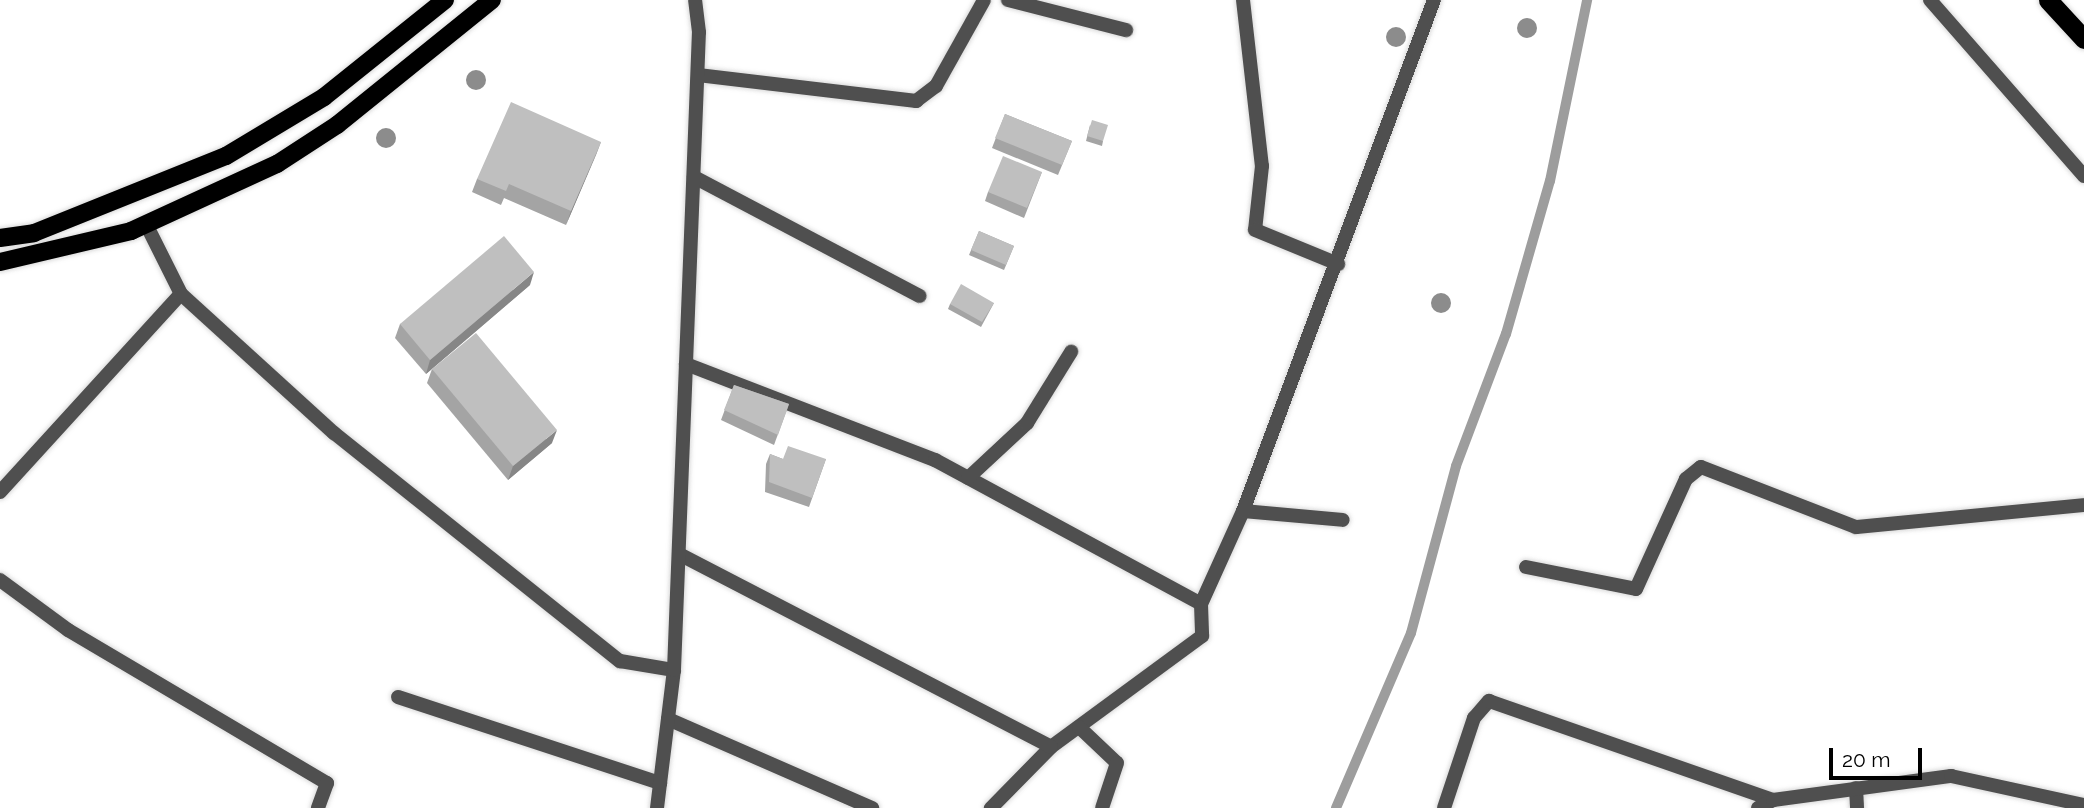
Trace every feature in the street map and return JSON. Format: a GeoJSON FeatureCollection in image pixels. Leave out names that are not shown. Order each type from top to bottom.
{"type":"FeatureCollection","features":[{"type":"Feature","properties":{"kind":"highway"},"geometry":{"type":"LineString","coordinates":[[2049,0],[2084,39]]}},
{"type":"Feature","properties":{"kind":"main road"},"geometry":{"type":"LineString","coordinates":[[0,238],[34,233],[226,156],[324,97],[445,0]]}},
{"type":"Feature","properties":{"kind":"main road"},"geometry":{"type":"LineString","coordinates":[[0,262],[80,248],[146,224],[309,143],[492,0]]}},
{"type":"Feature","properties":{"kind":"street"},"geometry":{"type":"LineString","coordinates":[[660,807],[660,783],[674,670],[698,75],[695,0]]}},
{"type":"Feature","properties":{"kind":"street"},"geometry":{"type":"LineString","coordinates":[[698,75],[916,101],[936,86],[984,0]]}},
{"type":"Feature","properties":{"kind":"street"},"geometry":{"type":"LineString","coordinates":[[1008,0],[1126,30]]}},
{"type":"Feature","properties":{"kind":"street"},"geometry":{"type":"LineString","coordinates":[[1243,0],[1262,166],[1255,230],[1338,264]]}},
{"type":"Feature","properties":{"kind":"street"},"geometry":{"type":"LineString","coordinates":[[991,808],[1051,747],[1202,636],[1201,604],[1243,511],[1338,264],[1434,0]]}},
{"type":"Feature","properties":{"kind":"street"},"geometry":{"type":"LineString","coordinates":[[1930,0],[2084,176]]}},
{"type":"Feature","properties":{"kind":"street"},"geometry":{"type":"LineString","coordinates":[[694,177],[920,296]]}},
{"type":"Feature","properties":{"kind":"street"},"geometry":{"type":"LineString","coordinates":[[146,224],[181,294],[334,433],[621,661],[674,670]]}},
{"type":"Feature","properties":{"kind":"street"},"geometry":{"type":"LineString","coordinates":[[0,492],[181,294]]}},
{"type":"Feature","properties":{"kind":"street"},"geometry":{"type":"LineString","coordinates":[[968,478],[1027,423],[1071,352]]}},
{"type":"Feature","properties":{"kind":"street"},"geometry":{"type":"LineString","coordinates":[[686,364],[968,478],[1201,604]]}},
{"type":"Feature","properties":{"kind":"street"},"geometry":{"type":"LineString","coordinates":[[1526,567],[1636,589],[1686,479],[1701,467],[1856,527],[1890,528],[2084,505]]}},
{"type":"Feature","properties":{"kind":"street"},"geometry":{"type":"LineString","coordinates":[[1243,511],[1343,520]]}},
{"type":"Feature","properties":{"kind":"street"},"geometry":{"type":"LineString","coordinates":[[679,554],[1051,747]]}},
{"type":"Feature","properties":{"kind":"street"},"geometry":{"type":"LineString","coordinates":[[0,580],[68,630],[327,783],[318,808]]}},
{"type":"Feature","properties":{"kind":"street"},"geometry":{"type":"LineString","coordinates":[[398,697],[660,783]]}},
{"type":"Feature","properties":{"kind":"street"},"geometry":{"type":"LineString","coordinates":[[1444,808],[1474,718],[1489,701],[1773,800]]}},
{"type":"Feature","properties":{"kind":"street"},"geometry":{"type":"LineString","coordinates":[[668,719],[872,808]]}},
{"type":"Feature","properties":{"kind":"street"},"geometry":{"type":"LineString","coordinates":[[1079,727],[1117,763],[1102,808]]}},
{"type":"Feature","properties":{"kind":"street"},"geometry":{"type":"LineString","coordinates":[[1758,808],[1773,800],[1951,776],[2084,805]]}},
{"type":"Feature","properties":{"kind":"street"},"geometry":{"type":"LineString","coordinates":[[1856,788],[1857,808]]}},
{"type":"Feature","properties":{"kind":"building"},"geometry":{"type":"Polygon","coordinates":[[[511,102],[601,142],[571,211],[509,184],[506,191],[477,179],[511,102]]]}},
{"type":"Feature","properties":{"kind":"building"},"geometry":{"type":"Polygon","coordinates":[[[1005,114],[1072,141],[1062,165],[995,138],[1005,114]]]}},
{"type":"Feature","properties":{"kind":"building"},"geometry":{"type":"Polygon","coordinates":[[[1092,120],[1108,125],[1103,141],[1087,136],[1092,120]]]}},
{"type":"Feature","properties":{"kind":"building"},"geometry":{"type":"Polygon","coordinates":[[[1003,156],[1042,172],[1027,208],[988,192],[1003,156]]]}},
{"type":"Feature","properties":{"kind":"building"},"geometry":{"type":"Polygon","coordinates":[[[979,231],[1014,246],[1006,265],[971,250],[979,231]]]}},
{"type":"Feature","properties":{"kind":"building"},"geometry":{"type":"Polygon","coordinates":[[[504,236],[534,272],[430,360],[400,324],[504,236]]]}},
{"type":"Feature","properties":{"kind":"building"},"geometry":{"type":"Polygon","coordinates":[[[961,284],[994,303],[982,322],[950,304],[961,284]]]}},
{"type":"Feature","properties":{"kind":"building"},"geometry":{"type":"Polygon","coordinates":[[[476,333],[557,430],[513,466],[432,369],[476,333]]]}},
{"type":"Feature","properties":{"kind":"building"},"geometry":{"type":"Polygon","coordinates":[[[734,385],[789,404],[778,435],[724,410],[734,385]]]}},
{"type":"Feature","properties":{"kind":"building"},"geometry":{"type":"Polygon","coordinates":[[[788,446],[826,459],[812,498],[769,482],[770,454],[783,459],[788,446]]]}},
{"type":"Feature","properties":{"kind":"waterway"},"geometry":{"type":"LineString","coordinates":[[1336,808],[1411,633],[1456,466],[1506,334],[1550,181],[1587,0]]}}]}
